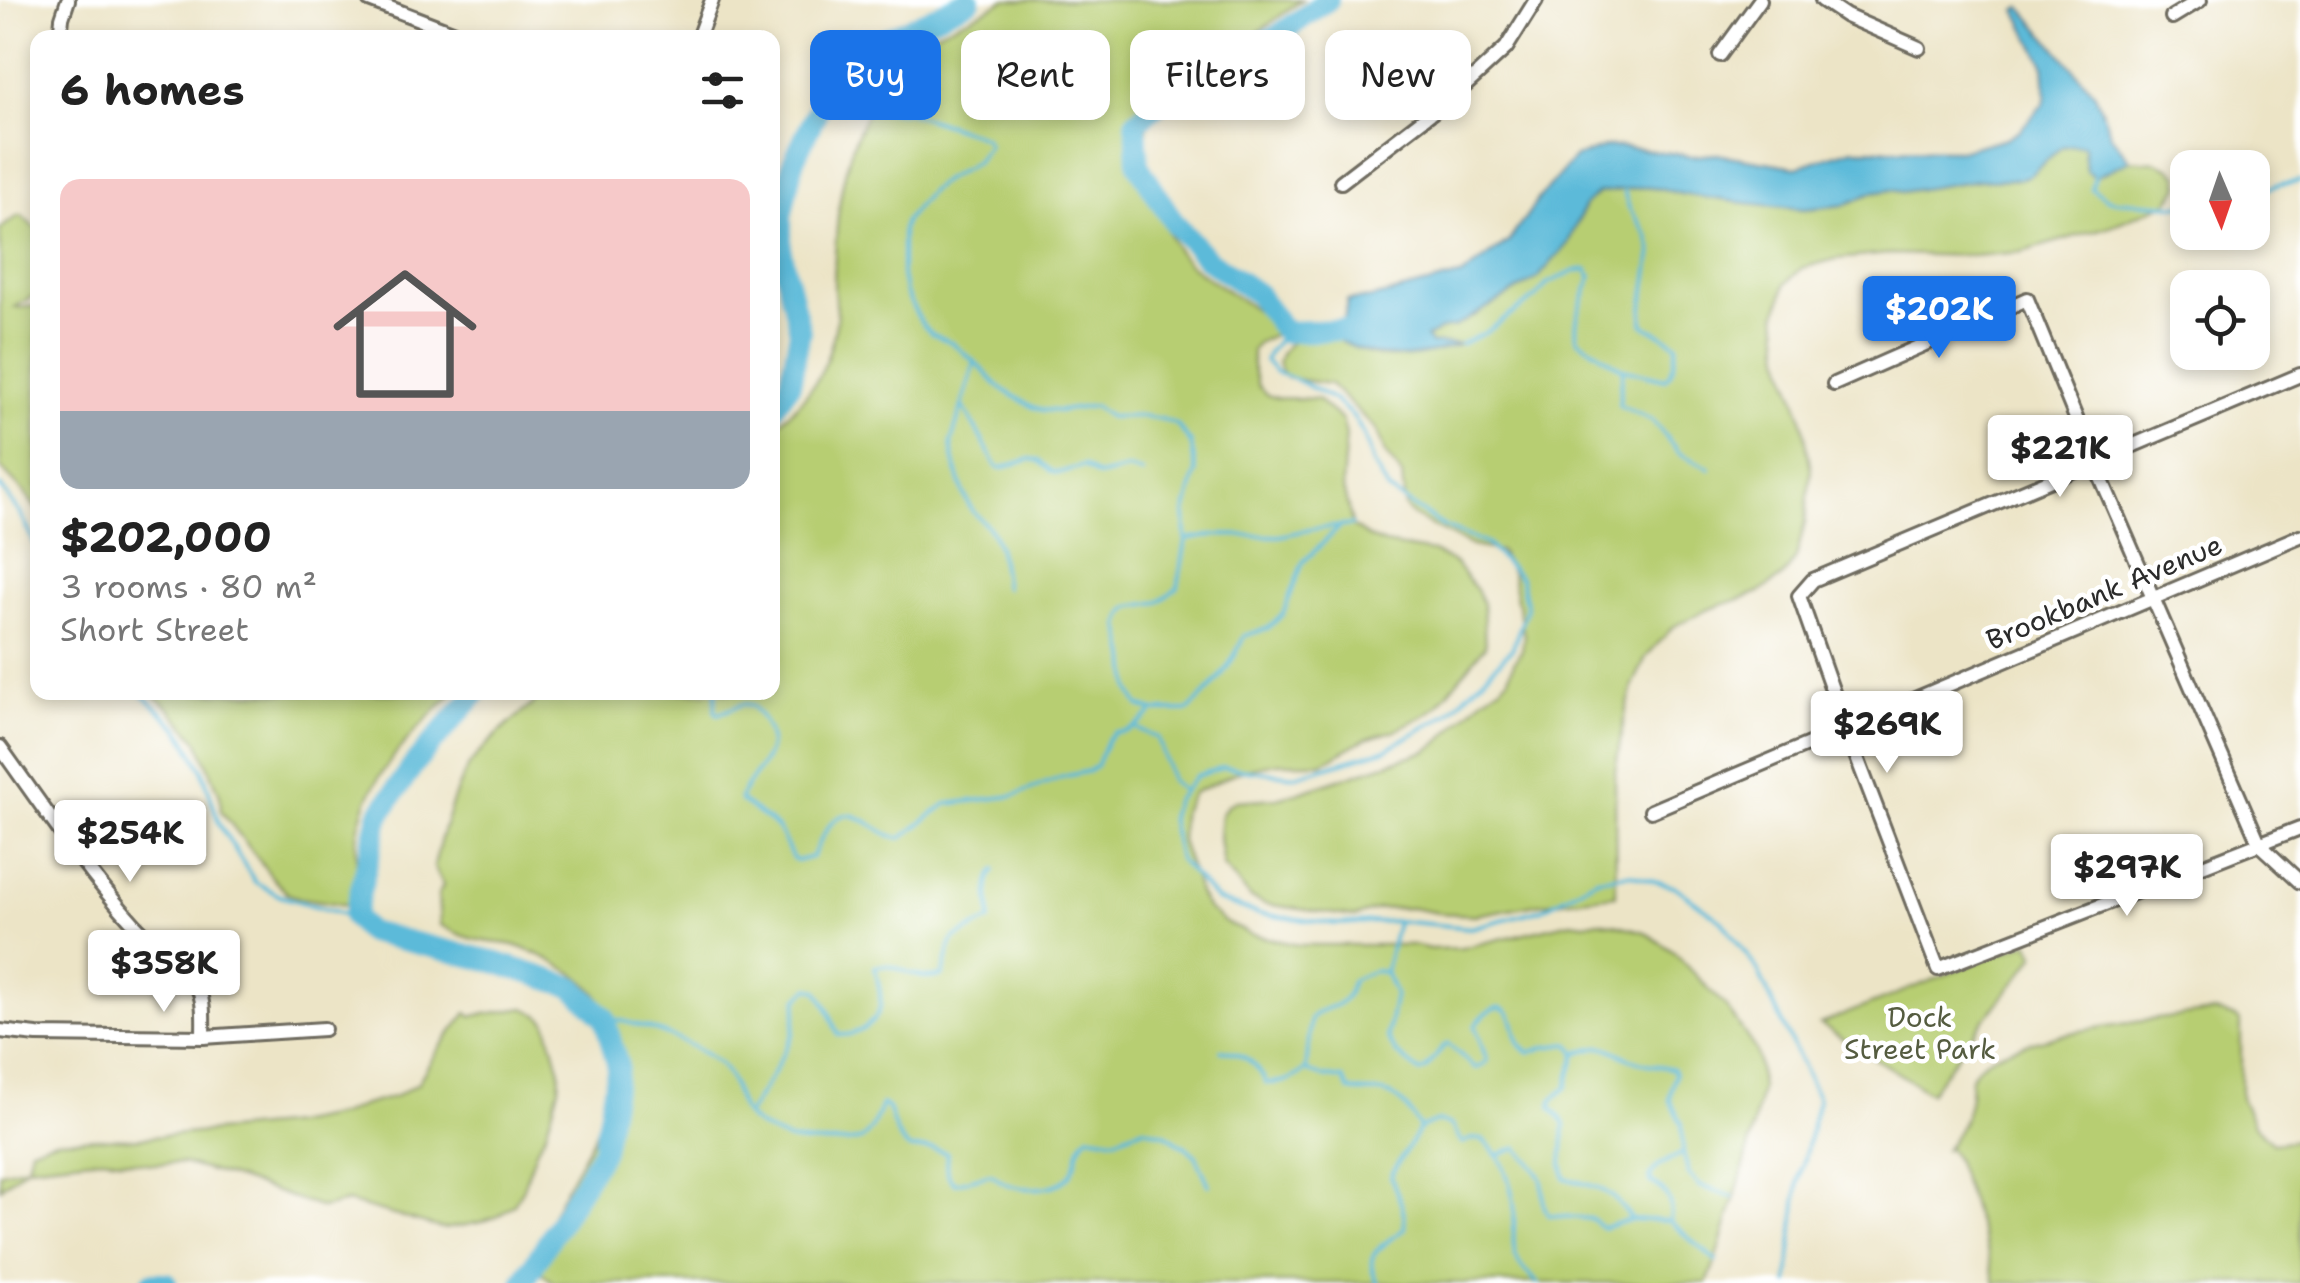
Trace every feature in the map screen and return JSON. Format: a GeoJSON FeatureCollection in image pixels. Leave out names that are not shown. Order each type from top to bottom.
{"type":"FeatureCollection","features":[{"type":"Feature","properties":{"kind":"street"},"geometry":{"type":"LineString","coordinates":[[61,30],[68,0]]}},
{"type":"Feature","properties":{"kind":"street"},"geometry":{"type":"LineString","coordinates":[[369,0],[447,30]]}},
{"type":"Feature","properties":{"kind":"street"},"geometry":{"type":"LineString","coordinates":[[701,30],[712,0]]}},
{"type":"Feature","properties":{"kind":"street"},"geometry":{"type":"LineString","coordinates":[[1341,182],[1457,93],[1506,48],[1536,0]]}},
{"type":"Feature","properties":{"kind":"street"},"geometry":{"type":"LineString","coordinates":[[1720,54],[1760,0]]}},
{"type":"Feature","properties":{"kind":"street"},"geometry":{"type":"LineString","coordinates":[[1822,0],[1846,16],[1919,48]]}},
{"type":"Feature","properties":{"kind":"street"},"geometry":{"type":"LineString","coordinates":[[2172,17],[2200,0]]}},
{"type":"Feature","properties":{"kind":"street"},"geometry":{"type":"LineString","coordinates":[[1834,384],[2027,299],[2260,845],[2300,882]]}},
{"type":"Feature","properties":{"kind":"street"},"geometry":{"type":"LineString","coordinates":[[2300,374],[1813,580],[1800,596],[1938,969],[2300,828]]}},
{"type":"Feature","properties":{"kind":"street","name":"Brookbank Avenue"},"geometry":{"type":"LineString","coordinates":[[1651,810],[2300,536]]}},
{"type":"Feature","properties":{"kind":"street"},"geometry":{"type":"LineString","coordinates":[[0,747],[74,851],[138,928],[184,969],[197,986],[202,1002],[203,1037]]}},
{"type":"Feature","properties":{"kind":"street"},"geometry":{"type":"LineString","coordinates":[[0,1031],[37,1036],[203,1037],[324,1029]]}},
{"type":"Feature","properties":{"kind":"green space"},"geometry":{"type":"Polygon","coordinates":[[[1004,0],[1302,0],[1261,30],[1130,30],[1130,120],[1150,120],[1144,159],[1165,226],[1178,252],[1193,268],[1274,322],[1275,334],[1252,350],[1258,386],[1277,398],[1317,399],[1342,420],[1346,435],[1342,485],[1353,527],[1384,544],[1433,552],[1456,564],[1483,603],[1485,646],[1437,706],[1423,716],[1365,739],[1322,763],[1276,763],[1242,770],[1193,793],[1182,813],[1181,841],[1208,909],[1250,934],[1298,945],[1462,948],[1571,922],[1599,921],[1645,932],[1674,952],[1727,1008],[1755,1049],[1761,1089],[1746,1159],[1707,1283],[554,1283],[539,1271],[539,1255],[551,1217],[607,1105],[614,1066],[612,1024],[603,1003],[570,971],[521,947],[472,939],[440,925],[438,894],[443,886],[434,867],[444,828],[471,763],[538,700],[780,700],[780,422],[815,382],[831,345],[837,318],[834,289],[841,194],[861,125],[864,120],[941,120],[941,30],[1004,0]]]}},
{"type":"Feature","properties":{"kind":"green space"},"geometry":{"type":"Polygon","coordinates":[[[2084,145],[2086,170],[2095,177],[2130,160],[2157,162],[2170,168],[2170,199],[2111,226],[2022,252],[1973,256],[1889,254],[1836,259],[1802,268],[1785,284],[1777,314],[1781,355],[1802,417],[1811,470],[1796,558],[1784,575],[1760,592],[1707,610],[1673,627],[1646,657],[1624,719],[1615,772],[1616,895],[1476,915],[1411,908],[1377,909],[1355,917],[1265,904],[1251,898],[1223,866],[1219,838],[1221,815],[1227,806],[1235,801],[1296,793],[1426,751],[1509,677],[1524,636],[1512,574],[1500,551],[1472,546],[1413,516],[1405,507],[1402,475],[1385,453],[1376,429],[1330,384],[1286,378],[1279,363],[1289,344],[1311,335],[1327,336],[1372,355],[1394,357],[1456,344],[1430,344],[1426,337],[1476,315],[1568,243],[1585,205],[1597,193],[1642,187],[1804,209],[1845,205],[1871,193],[1891,190],[2020,179],[2061,147],[2084,145]]]}},
{"type":"Feature","properties":{"kind":"green space"},"geometry":{"type":"Polygon","coordinates":[[[18,216],[30,223],[30,298],[13,308],[30,307],[30,500],[0,467],[0,229],[18,216]]]}},
{"type":"Feature","properties":{"kind":"green space"},"geometry":{"type":"Polygon","coordinates":[[[160,700],[446,700],[393,758],[370,795],[356,846],[361,907],[300,898],[288,894],[275,881],[221,811],[220,795],[198,741],[160,700]]]}},
{"type":"Feature","properties":{"kind":"green space","name":"Dock Street Park"},"geometry":{"type":"Polygon","coordinates":[[[2029,942],[2036,956],[1930,1093],[1820,1024],[2029,942]]]}},
{"type":"Feature","properties":{"kind":"green space"},"geometry":{"type":"Polygon","coordinates":[[[525,1008],[541,1016],[546,1021],[560,1071],[546,1132],[514,1204],[499,1216],[444,1229],[347,1202],[322,1208],[183,1163],[101,1158],[27,1166],[31,1148],[56,1140],[129,1139],[293,1124],[340,1115],[396,1096],[417,1084],[467,1013],[472,1016],[525,1008]]]}},
{"type":"Feature","properties":{"kind":"green space"},"geometry":{"type":"Polygon","coordinates":[[[2215,1012],[2237,1018],[2241,1023],[2241,1098],[2254,1125],[2272,1143],[2300,1140],[2300,1283],[1995,1283],[1956,1161],[1950,1150],[1945,1150],[1965,1117],[1973,1073],[1988,1059],[2048,1038],[2215,1012]]]}},
{"type":"Feature","properties":{"kind":"green space"},"geometry":{"type":"Polygon","coordinates":[[[27,1166],[0,1188],[0,1172],[27,1166]]]}},
{"type":"Feature","properties":{"kind":"water"},"geometry":{"type":"Polygon","coordinates":[[[2021,7],[2095,94],[2112,137],[2130,160],[2095,177],[2086,171],[2084,146],[2072,145],[2061,147],[2020,179],[1891,190],[1871,193],[1845,205],[1804,209],[1642,187],[1598,193],[1585,205],[1568,243],[1538,278],[1454,327],[1426,337],[1430,344],[1461,344],[1430,353],[1386,356],[1341,342],[1347,301],[1463,275],[1509,241],[1575,157],[1606,147],[1693,156],[1717,154],[1796,167],[1853,149],[1963,150],[2006,138],[2020,130],[2044,103],[2046,95],[2044,64],[2016,10],[2021,7]]]}},
{"type":"Feature","properties":{"kind":"waterway"},"geometry":{"type":"LineString","coordinates":[[780,398],[790,384],[800,331],[781,253],[781,217],[793,162],[822,101],[837,71],[865,48],[970,0]]}},
{"type":"Feature","properties":{"kind":"waterway"},"geometry":{"type":"LineString","coordinates":[[1328,0],[1277,36],[1188,79],[1136,122],[1138,165],[1175,224],[1207,259],[1257,294],[1285,332],[1370,329]]}},
{"type":"Feature","properties":{"kind":"waterway"},"geometry":{"type":"LineString","coordinates":[[932,120],[985,138],[988,145],[975,163],[930,191],[902,229],[905,292],[922,324],[932,334],[951,342],[1000,388],[1033,407],[1059,411],[1094,406],[1109,417],[1162,419],[1177,425],[1191,443],[1196,472],[1185,513],[1186,540],[1178,587],[1159,602],[1129,607],[1120,625],[1130,690],[1139,706],[1154,711],[1187,711],[1196,703],[1227,667],[1244,636],[1268,628],[1283,614],[1303,562],[1341,526]]}},
{"type":"Feature","properties":{"kind":"waterway"},"geometry":{"type":"LineString","coordinates":[[2095,177],[2091,188],[2108,199],[2170,205]]}},
{"type":"Feature","properties":{"kind":"waterway"},"geometry":{"type":"LineString","coordinates":[[2270,188],[2300,181]]}},
{"type":"Feature","properties":{"kind":"waterway"},"geometry":{"type":"LineString","coordinates":[[1461,344],[1485,333],[1536,297],[1548,283],[1587,269],[1591,277],[1578,314],[1577,339],[1623,369],[1665,379],[1674,364],[1677,344],[1643,324],[1652,251],[1624,191]]}},
{"type":"Feature","properties":{"kind":"waterway"},"geometry":{"type":"LineString","coordinates":[[1285,332],[1265,361],[1276,372],[1333,399],[1353,416],[1388,490],[1443,526],[1487,544],[1521,579],[1527,608],[1512,649],[1449,713],[1387,749],[1295,776],[1224,767],[1196,776],[1175,801],[1170,817],[1179,860],[1217,900],[1259,914],[1336,924],[1397,921],[1471,928],[1543,909],[1597,879],[1628,874],[1674,886],[1722,921],[1757,969],[1818,1100],[1798,1183],[1788,1283]]}},
{"type":"Feature","properties":{"kind":"waterway"},"geometry":{"type":"LineString","coordinates":[[975,362],[951,443],[969,504],[996,540],[1005,588]]}},
{"type":"Feature","properties":{"kind":"waterway"},"geometry":{"type":"LineString","coordinates":[[1623,369],[1619,405],[1652,420],[1679,453],[1709,468]]}},
{"type":"Feature","properties":{"kind":"waterway"},"geometry":{"type":"LineString","coordinates":[[963,406],[997,467],[1031,459],[1058,473],[1083,466],[1098,476],[1128,469],[1142,473]]}},
{"type":"Feature","properties":{"kind":"waterway"},"geometry":{"type":"LineString","coordinates":[[0,486],[30,534]]}},
{"type":"Feature","properties":{"kind":"waterway"},"geometry":{"type":"LineString","coordinates":[[1186,540],[1216,535],[1279,536],[1352,525]]}},
{"type":"Feature","properties":{"kind":"waterway"},"geometry":{"type":"LineString","coordinates":[[148,700],[179,729],[202,769],[219,824],[255,882],[280,896],[354,917]]}},
{"type":"Feature","properties":{"kind":"waterway"},"geometry":{"type":"LineString","coordinates":[[470,700],[415,763],[379,815],[354,917],[368,932],[491,961],[573,987],[604,1017],[618,1066],[603,1150],[523,1283]]}},
{"type":"Feature","properties":{"kind":"waterway"},"geometry":{"type":"LineString","coordinates":[[716,700],[718,714],[743,704],[752,705],[763,720],[769,733],[768,753],[740,797],[779,830],[797,861],[812,857],[826,831],[840,817],[858,817],[902,838],[946,804],[1013,796],[1089,771],[1096,766],[1107,740],[1115,732],[1132,729],[1154,711]]}},
{"type":"Feature","properties":{"kind":"waterway"},"geometry":{"type":"LineString","coordinates":[[1136,728],[1158,738],[1171,780],[1183,791]]}},
{"type":"Feature","properties":{"kind":"waterway"},"geometry":{"type":"LineString","coordinates":[[746,1116],[793,1034],[798,999],[809,988],[817,990],[838,1035],[863,1029],[880,1009],[875,967],[892,967],[925,977],[943,975],[955,938],[990,920],[989,888],[995,870]]}},
{"type":"Feature","properties":{"kind":"waterway"},"geometry":{"type":"LineString","coordinates":[[1397,922],[1385,972],[1395,994],[1387,1037],[1396,1053],[1420,1072],[1448,1044],[1475,1068],[1480,1067],[1487,1061],[1475,1026],[1488,1012],[1498,1008],[1508,1012],[1518,1041],[1529,1053],[1569,1044],[1576,1053]]}},
{"type":"Feature","properties":{"kind":"waterway"},"geometry":{"type":"LineString","coordinates":[[1306,1070],[1311,1018],[1341,1003],[1352,980],[1374,971],[1385,972]]}},
{"type":"Feature","properties":{"kind":"waterway"},"geometry":{"type":"LineString","coordinates":[[604,1017],[663,1033],[705,1054],[728,1075],[746,1116],[789,1140],[858,1140],[869,1131],[882,1104],[910,1149],[947,1153],[947,1173],[955,1183],[991,1174],[1012,1186],[1031,1188],[1051,1186],[1067,1178],[1088,1135],[1114,1139],[1144,1128],[1165,1134],[1186,1147],[1196,1156],[1209,1185]]}},
{"type":"Feature","properties":{"kind":"waterway"},"geometry":{"type":"LineString","coordinates":[[1576,1053],[1605,1047],[1636,1061],[1673,1069],[1669,1099],[1682,1124],[1683,1153],[1689,1174],[1700,1186],[1733,1197]]}},
{"type":"Feature","properties":{"kind":"waterway"},"geometry":{"type":"LineString","coordinates":[[1221,1050],[1248,1060],[1266,1083],[1287,1080],[1306,1070]]}},
{"type":"Feature","properties":{"kind":"waterway"},"geometry":{"type":"LineString","coordinates":[[1576,1053],[1567,1087],[1552,1100],[1551,1107],[1565,1124],[1565,1178],[1599,1188],[1612,1196],[1632,1219]]}},
{"type":"Feature","properties":{"kind":"waterway"},"geometry":{"type":"LineString","coordinates":[[1306,1070],[1343,1079],[1349,1090],[1391,1095],[1420,1128]]}},
{"type":"Feature","properties":{"kind":"waterway"},"geometry":{"type":"LineString","coordinates":[[1378,1283],[1373,1273],[1373,1257],[1404,1229],[1405,1222],[1391,1177],[1393,1171],[1420,1128],[1437,1121],[1451,1125],[1462,1143],[1483,1140],[1499,1157],[1514,1203],[1516,1255],[1539,1283]]}},
{"type":"Feature","properties":{"kind":"waterway"},"geometry":{"type":"LineString","coordinates":[[1498,1155],[1517,1148],[1532,1164],[1542,1182],[1548,1215],[1592,1219],[1603,1228],[1632,1219],[1670,1221],[1716,1261]]}},
{"type":"Feature","properties":{"kind":"waterway"},"geometry":{"type":"LineString","coordinates":[[1670,1221],[1668,1198],[1651,1182],[1650,1175],[1659,1165],[1683,1153]]}},
{"type":"Feature","properties":{"kind":"waterway"},"geometry":{"type":"LineString","coordinates":[[151,1283],[166,1283]]}}]}
